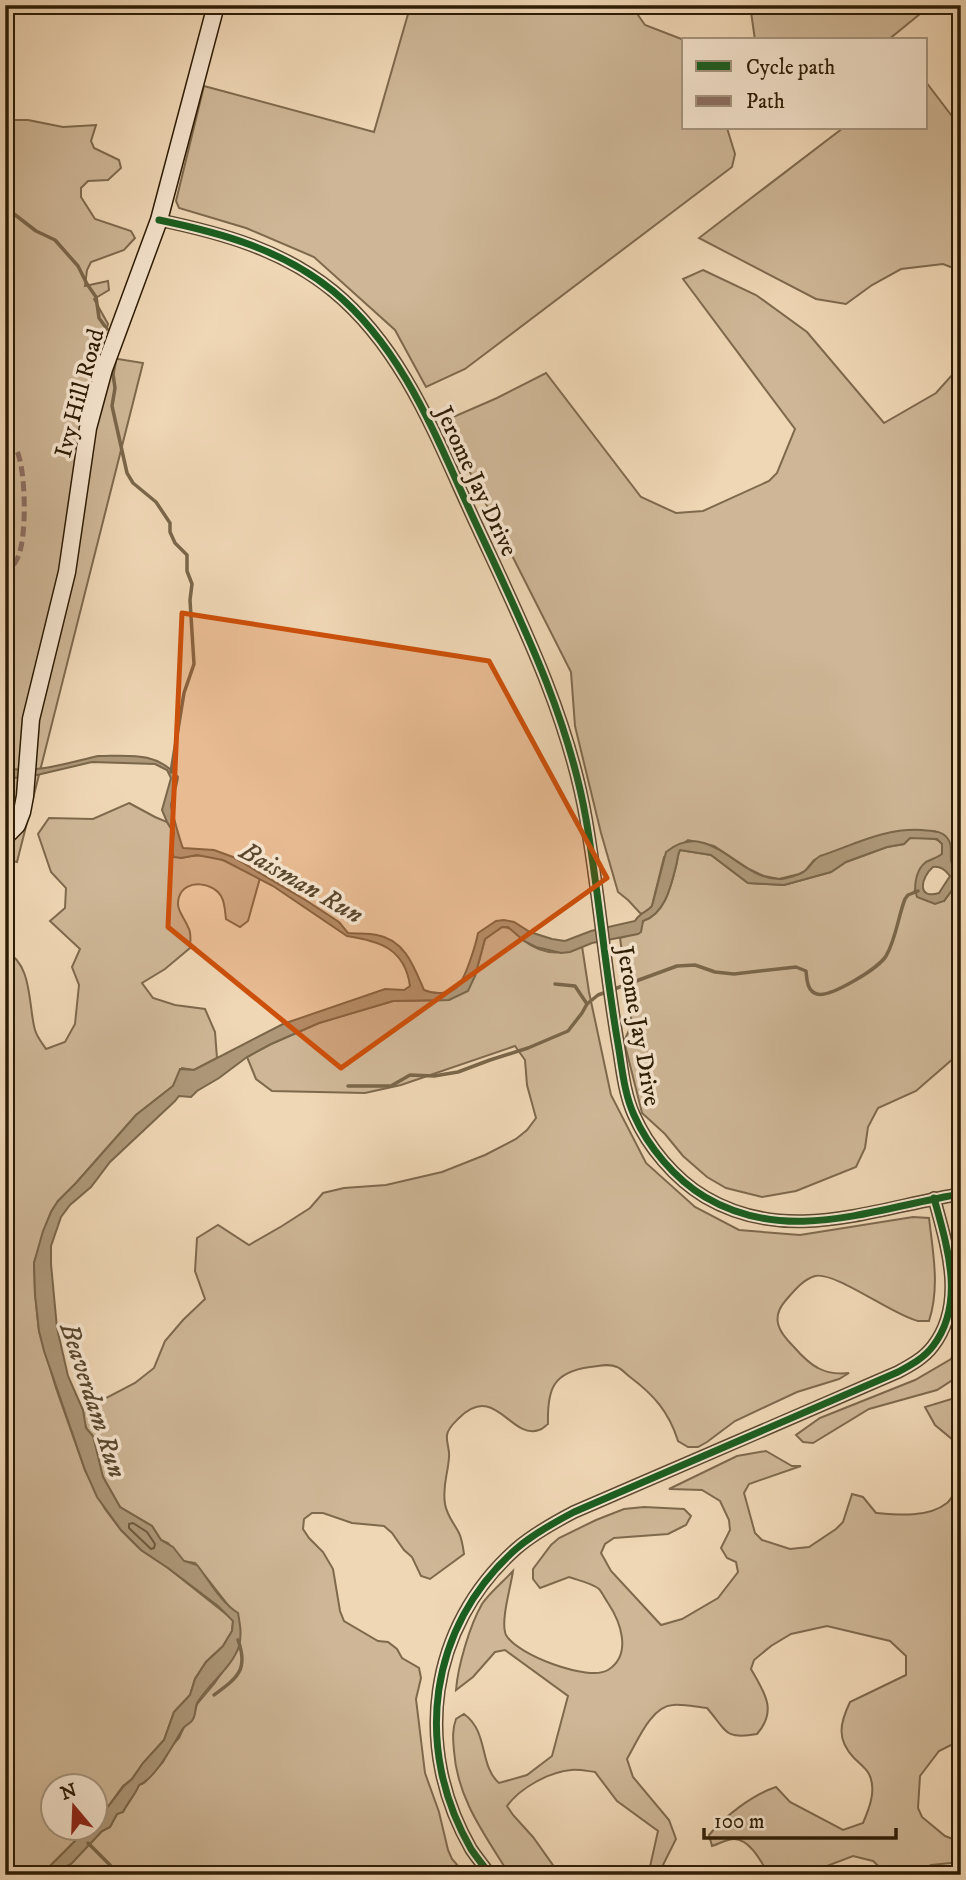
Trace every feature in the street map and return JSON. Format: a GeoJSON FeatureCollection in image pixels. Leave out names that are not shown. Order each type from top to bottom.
{"type":"FeatureCollection","features":[{"type":"Feature","properties":{"kind":"street","name":"Ivy Hill Road"},"geometry":{"type":"LineString","coordinates":[[5,837],[16,825],[22,812],[31,719],[67,572],[88,428],[104,369],[159,220],[216,5]]}},
{"type":"Feature","properties":{"kind":"street","name":"Jerome Jay Drive"},"geometry":{"type":"LineString","coordinates":[[159,220],[203,229],[275,254],[332,290],[383,342],[421,407],[525,628],[564,731],[586,817],[626,1090],[634,1114],[662,1160],[704,1197],[729,1209],[782,1222],[834,1220],[961,1194]]}},
{"type":"Feature","properties":{"kind":"street"},"geometry":{"type":"LineString","coordinates":[[490,1875],[472,1850],[457,1821],[438,1755],[436,1717],[440,1676],[454,1634],[471,1599],[516,1549],[543,1528],[918,1361],[933,1347],[943,1330],[950,1313],[952,1294],[945,1238],[934,1198]]}},
{"type":"Feature","properties":{"kind":"highlighted area"},"geometry":{"type":"Polygon","coordinates":[[[182,613],[489,661],[607,878],[341,1068],[168,927],[182,613]]]}},
{"type":"Feature","properties":{"kind":"shaded area"},"geometry":{"type":"Polygon","coordinates":[[[399,5],[631,5],[645,25],[682,39],[682,130],[728,130],[735,154],[732,167],[465,369],[426,387],[395,330],[314,257],[246,228],[179,208],[176,201],[204,86],[374,132],[408,14],[397,10],[399,5]]]}},
{"type":"Feature","properties":{"kind":"shaded area"},"geometry":{"type":"Polygon","coordinates":[[[750,5],[931,5],[890,38],[755,38],[750,5]]]}},
{"type":"Feature","properties":{"kind":"shaded area"},"geometry":{"type":"Polygon","coordinates":[[[928,85],[961,128],[961,271],[943,264],[901,269],[846,304],[816,299],[699,238],[840,130],[928,130],[928,85]]]}},
{"type":"Feature","properties":{"kind":"shaded area"},"geometry":{"type":"Polygon","coordinates":[[[5,120],[28,120],[63,127],[96,125],[91,141],[94,148],[119,160],[121,168],[108,180],[88,181],[81,188],[81,197],[95,219],[131,231],[135,238],[124,250],[91,262],[85,286],[108,281],[109,290],[94,299],[108,324],[99,356],[143,363],[17,862],[5,859],[5,120]]]}},
{"type":"Feature","properties":{"kind":"shaded area"},"geometry":{"type":"Polygon","coordinates":[[[703,270],[756,295],[807,332],[884,423],[936,393],[961,365],[961,872],[956,870],[951,860],[952,853],[944,835],[934,831],[846,847],[814,860],[799,874],[779,879],[749,869],[714,846],[688,840],[664,857],[652,906],[648,911],[641,914],[618,892],[575,726],[571,672],[444,421],[546,373],[641,497],[676,513],[703,511],[769,481],[777,473],[795,429],[683,279],[703,270]]]}},
{"type":"Feature","properties":{"kind":"shaded area"},"geometry":{"type":"Polygon","coordinates":[[[129,803],[167,822],[174,833],[171,849],[181,858],[212,857],[260,878],[248,921],[240,927],[226,919],[223,900],[213,888],[200,884],[182,891],[178,902],[190,932],[190,948],[165,969],[142,983],[153,998],[175,1005],[205,1009],[215,1032],[217,1058],[194,1070],[182,1068],[173,1086],[136,1115],[58,1201],[51,1212],[34,1263],[39,1331],[85,1470],[105,1509],[141,1550],[168,1568],[233,1621],[232,1631],[223,1646],[206,1662],[195,1679],[190,1695],[174,1712],[164,1740],[108,1807],[108,1772],[38,1772],[38,1842],[74,1842],[41,1875],[5,1875],[5,951],[21,965],[25,975],[35,1030],[40,1040],[46,1049],[65,1042],[75,1024],[79,985],[72,967],[80,949],[50,921],[65,908],[66,888],[51,872],[38,834],[49,818],[93,819],[129,803]]]}},
{"type":"Feature","properties":{"kind":"shaded area"},"geometry":{"type":"Polygon","coordinates":[[[910,838],[938,840],[943,851],[938,858],[926,862],[914,892],[944,901],[953,890],[961,887],[961,1056],[954,1058],[916,1091],[878,1108],[868,1127],[865,1148],[856,1167],[796,1191],[762,1197],[726,1188],[707,1177],[683,1156],[665,1134],[642,1113],[624,1041],[632,1024],[620,938],[640,932],[643,921],[662,906],[680,850],[711,855],[748,883],[784,885],[831,872],[846,862],[887,847],[904,844],[910,838]]]}},
{"type":"Feature","properties":{"kind":"shaded area"},"geometry":{"type":"Polygon","coordinates":[[[505,927],[536,948],[551,952],[582,946],[611,1095],[646,1163],[695,1207],[739,1230],[800,1235],[913,1217],[929,1218],[935,1283],[929,1321],[908,1317],[824,1276],[806,1280],[781,1307],[777,1319],[780,1330],[814,1366],[829,1372],[849,1373],[839,1379],[797,1392],[735,1421],[698,1447],[688,1447],[678,1441],[670,1421],[653,1398],[622,1370],[611,1365],[578,1369],[560,1378],[551,1392],[548,1424],[539,1430],[529,1431],[519,1427],[493,1409],[483,1406],[472,1409],[452,1426],[447,1438],[449,1454],[445,1504],[460,1535],[464,1554],[430,1579],[421,1576],[412,1557],[384,1526],[352,1523],[323,1513],[312,1513],[304,1519],[303,1529],[323,1552],[333,1569],[344,1621],[378,1641],[388,1642],[397,1649],[402,1658],[419,1668],[421,1678],[416,1699],[425,1773],[439,1812],[448,1850],[466,1875],[61,1875],[64,1867],[71,1864],[92,1842],[108,1842],[108,1828],[117,1814],[123,1812],[139,1785],[163,1762],[184,1727],[193,1719],[197,1704],[238,1649],[231,1609],[195,1563],[183,1561],[168,1543],[161,1540],[152,1526],[120,1507],[103,1477],[84,1421],[83,1410],[135,1383],[154,1368],[165,1341],[205,1299],[195,1271],[197,1238],[218,1225],[249,1245],[310,1208],[323,1193],[344,1188],[386,1185],[442,1172],[485,1155],[516,1139],[527,1130],[536,1118],[527,1085],[525,1060],[515,1046],[401,1085],[365,1093],[272,1091],[256,1079],[247,1057],[319,1023],[393,1001],[449,1000],[475,976],[485,939],[505,927]]]}},
{"type":"Feature","properties":{"kind":"shaded area"},"geometry":{"type":"Polygon","coordinates":[[[961,1339],[961,1368],[954,1379],[937,1390],[869,1409],[813,1443],[803,1442],[796,1435],[820,1418],[915,1380],[951,1359],[961,1339]]]}},
{"type":"Feature","properties":{"kind":"shaded area"},"geometry":{"type":"Polygon","coordinates":[[[961,1397],[961,1448],[935,1425],[925,1407],[961,1397]]]}},
{"type":"Feature","properties":{"kind":"shaded area"},"geometry":{"type":"Polygon","coordinates":[[[766,1451],[792,1466],[801,1466],[749,1484],[744,1493],[755,1533],[762,1540],[790,1549],[809,1547],[836,1529],[843,1522],[852,1494],[863,1497],[876,1513],[922,1513],[947,1503],[961,1478],[961,1743],[939,1751],[920,1776],[918,1808],[922,1817],[945,1836],[961,1842],[961,1862],[931,1865],[922,1870],[920,1875],[888,1875],[873,1861],[853,1856],[824,1867],[817,1875],[769,1875],[755,1853],[740,1840],[731,1839],[712,1846],[709,1835],[723,1821],[748,1801],[776,1787],[790,1802],[843,1830],[863,1823],[871,1799],[871,1780],[868,1772],[844,1744],[842,1724],[850,1702],[906,1675],[906,1656],[890,1641],[827,1626],[791,1634],[754,1660],[751,1669],[764,1693],[768,1709],[767,1717],[757,1734],[738,1736],[727,1732],[707,1708],[673,1705],[658,1711],[651,1718],[627,1759],[633,1777],[669,1820],[676,1839],[658,1875],[649,1871],[658,1831],[617,1801],[595,1772],[577,1770],[562,1771],[536,1782],[519,1793],[507,1806],[560,1875],[512,1875],[488,1841],[465,1798],[456,1767],[453,1731],[456,1719],[464,1714],[472,1721],[481,1739],[489,1768],[499,1783],[527,1775],[552,1756],[568,1696],[505,1650],[495,1652],[473,1677],[456,1690],[465,1646],[482,1604],[513,1571],[504,1629],[513,1643],[554,1665],[586,1672],[599,1673],[608,1670],[620,1655],[622,1637],[617,1619],[600,1590],[569,1577],[540,1588],[533,1579],[533,1569],[559,1538],[596,1520],[624,1509],[684,1509],[691,1516],[686,1525],[668,1534],[614,1538],[605,1544],[601,1553],[611,1571],[661,1625],[682,1619],[718,1598],[738,1572],[736,1562],[727,1558],[721,1548],[730,1530],[729,1520],[720,1501],[702,1490],[669,1489],[737,1456],[766,1451]]]}},
{"type":"Feature","properties":{"kind":"water","name":"Beaverdam Run"},"geometry":{"type":"Polygon","coordinates":[[[98,756],[141,757],[161,763],[178,777],[171,805],[183,848],[214,850],[233,857],[339,922],[348,933],[377,935],[395,942],[407,956],[424,990],[432,992],[445,993],[457,987],[467,970],[478,933],[496,921],[514,922],[530,932],[565,941],[591,931],[635,921],[652,906],[666,852],[682,843],[696,841],[710,845],[750,870],[779,879],[803,872],[820,856],[870,838],[908,830],[933,831],[946,836],[950,842],[952,863],[956,870],[961,872],[961,887],[952,890],[944,901],[935,904],[917,897],[915,883],[926,862],[942,854],[942,844],[937,839],[910,838],[904,844],[887,847],[846,862],[831,872],[784,885],[748,883],[711,855],[680,850],[672,882],[662,906],[643,921],[638,934],[592,943],[561,953],[536,947],[508,927],[502,927],[485,939],[468,991],[449,1000],[393,1001],[319,1023],[271,1044],[247,1057],[191,1097],[179,1096],[110,1162],[91,1187],[70,1205],[61,1217],[51,1246],[57,1328],[68,1376],[83,1410],[86,1428],[93,1436],[103,1477],[120,1507],[152,1526],[161,1540],[173,1547],[184,1561],[197,1565],[221,1597],[238,1613],[240,1625],[236,1654],[197,1703],[192,1721],[183,1728],[157,1769],[139,1785],[123,1812],[117,1814],[108,1828],[108,1807],[164,1740],[174,1712],[190,1695],[195,1679],[206,1662],[223,1646],[232,1631],[233,1621],[218,1606],[141,1550],[121,1530],[97,1497],[85,1470],[39,1331],[34,1263],[43,1231],[58,1201],[136,1115],[173,1086],[180,1069],[194,1070],[283,1024],[385,989],[404,990],[410,986],[403,963],[397,955],[380,944],[347,936],[273,886],[223,860],[197,855],[174,857],[171,849],[174,833],[162,810],[171,778],[167,770],[155,764],[92,762],[37,775],[5,779],[5,768],[28,770],[98,756]],[[933,867],[929,871],[923,886],[927,893],[939,893],[950,876],[943,869],[933,867]]]}},
{"type":"Feature","properties":{"kind":"water","name":"Beaverdam Run"},"geometry":{"type":"Polygon","coordinates":[[[74,1842],[92,1842],[71,1864],[64,1867],[61,1875],[41,1875],[74,1842]]]}},
{"type":"Feature","properties":{"kind":"waterway"},"geometry":{"type":"LineString","coordinates":[[5,207],[36,231],[55,240],[78,266],[96,297],[99,318],[107,329]]}},
{"type":"Feature","properties":{"kind":"waterway"},"geometry":{"type":"LineString","coordinates":[[116,357],[112,406],[127,473],[133,483],[156,502],[170,523],[170,532],[175,543],[187,555],[187,571],[192,584],[190,600],[194,664],[184,693],[171,772]]}},
{"type":"Feature","properties":{"kind":"waterway"},"geometry":{"type":"LineString","coordinates":[[348,1086],[391,1086],[410,1075],[434,1076],[458,1072],[528,1048],[568,1031],[587,1004],[598,995],[677,966],[695,965],[715,972],[734,974],[796,967],[806,971],[808,985],[814,993],[832,991],[854,981],[882,961],[892,942],[905,899],[918,891]]}},
{"type":"Feature","properties":{"kind":"waterway"},"geometry":{"type":"LineString","coordinates":[[555,984],[575,986],[587,1004]]}},
{"type":"Feature","properties":{"kind":"waterway","name":"Beaverdam Run"},"geometry":{"type":"LineString","coordinates":[[214,1695],[239,1672],[242,1659],[238,1640]]}},
{"type":"Feature","properties":{"kind":"waterway"},"geometry":{"type":"LineString","coordinates":[[88,1843],[117,1875]]}},
{"type":"Feature","properties":{"kind":"marked path"},"geometry":{"type":"LineString","coordinates":[[5,444],[17,451],[20,460],[24,504],[21,548],[5,576]]}},
{"type":"Feature","properties":{"kind":"cycle path"},"geometry":{"type":"LineString","coordinates":[[159,220],[251,245],[294,264],[314,277],[359,315],[381,341],[418,400],[526,633],[568,743],[586,819],[613,1016],[626,1089],[640,1127],[664,1161],[683,1181],[705,1197],[736,1212],[768,1219],[832,1219],[961,1194]]}},
{"type":"Feature","properties":{"kind":"cycle path"},"geometry":{"type":"LineString","coordinates":[[490,1875],[471,1849],[453,1810],[441,1770],[437,1730],[439,1690],[448,1652],[464,1615],[486,1580],[516,1549],[558,1520],[898,1372],[926,1354],[943,1329],[951,1293],[948,1255],[934,1198]]}},
{"type":"Feature","properties":{"kind":"water label","name":"Baisman Run"},"geometry":{"type":"Point","coordinates":[302,882]}}]}
